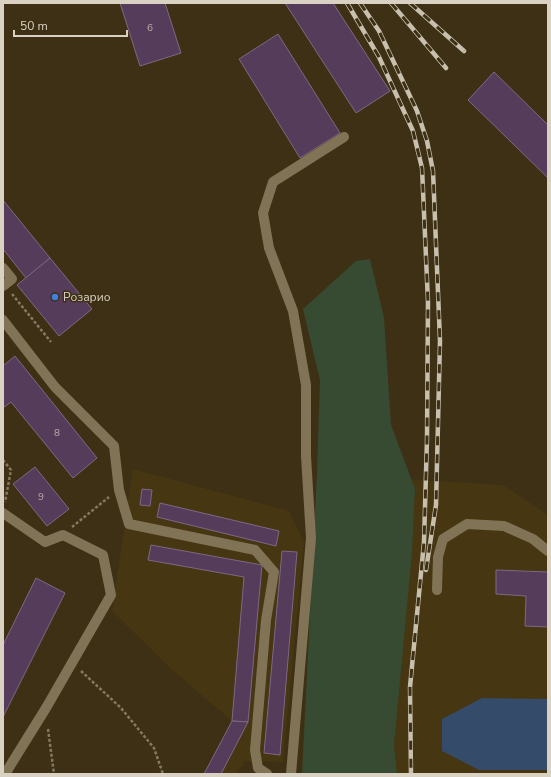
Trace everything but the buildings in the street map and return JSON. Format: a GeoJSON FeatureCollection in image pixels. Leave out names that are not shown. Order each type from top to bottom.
{"type":"FeatureCollection","features":[{"type":"Feature","properties":{"kind":"street"},"geometry":{"type":"LineString","coordinates":[[291,774],[311,538],[306,456],[306,385],[293,311],[269,248],[263,213],[273,182],[344,137]]}},
{"type":"Feature","properties":{"kind":"street"},"geometry":{"type":"LineString","coordinates":[[3,268],[12,279],[5,287]]}},
{"type":"Feature","properties":{"kind":"street"},"geometry":{"type":"LineString","coordinates":[[3,320],[56,387],[114,446],[119,490],[129,524],[255,550],[274,572],[266,620],[255,750],[258,768],[267,774]]}},
{"type":"Feature","properties":{"kind":"street"},"geometry":{"type":"LineString","coordinates":[[3,513],[45,542],[63,535],[103,555],[111,595],[71,662],[46,708],[5,774]]}},
{"type":"Feature","properties":{"kind":"street"},"geometry":{"type":"LineString","coordinates":[[437,590],[438,557],[443,539],[466,524],[504,526],[533,539],[548,551]]}},
{"type":"Feature","properties":{"kind":"path"},"geometry":{"type":"LineString","coordinates":[[5,287],[51,342]]}},
{"type":"Feature","properties":{"kind":"path"},"geometry":{"type":"LineString","coordinates":[[3,460],[11,470],[3,513]]}},
{"type":"Feature","properties":{"kind":"path"},"geometry":{"type":"LineString","coordinates":[[63,535],[86,514],[119,490]]}},
{"type":"Feature","properties":{"kind":"path"},"geometry":{"type":"LineString","coordinates":[[71,662],[121,708],[154,748],[163,774]]}},
{"type":"Feature","properties":{"kind":"path"},"geometry":{"type":"LineString","coordinates":[[46,708],[54,774]]}},
{"type":"Feature","properties":{"kind":"shaded area"},"geometry":{"type":"Polygon","coordinates":[[[133,469],[289,511],[304,542],[283,762],[245,761],[236,774],[204,774],[232,721],[171,669],[112,611],[133,469]]]}},
{"type":"Feature","properties":{"kind":"shaded area"},"geometry":{"type":"Polygon","coordinates":[[[317,474],[503,485],[548,515],[548,774],[302,774],[317,474]]]}},
{"type":"Feature","properties":{"kind":"green space"},"geometry":{"type":"Polygon","coordinates":[[[370,259],[384,318],[391,425],[415,489],[412,552],[394,745],[397,774],[302,774],[317,474],[320,380],[303,309],[356,261],[370,259]]]}},
{"type":"Feature","properties":{"kind":"water"},"geometry":{"type":"Polygon","coordinates":[[[482,698],[548,699],[548,770],[479,770],[442,751],[442,719],[482,698]]]}},
{"type":"Feature","properties":{"kind":"railway"},"geometry":{"type":"LineString","coordinates":[[347,3],[379,57],[413,131],[422,168],[428,302],[427,439],[424,542],[410,687],[411,774]]}},
{"type":"Feature","properties":{"kind":"railway"},"geometry":{"type":"LineString","coordinates":[[360,3],[379,31],[417,111],[427,141],[433,171],[440,341],[436,505],[426,570]]}},
{"type":"Feature","properties":{"kind":"railway"},"geometry":{"type":"LineString","coordinates":[[391,3],[446,68]]}},
{"type":"Feature","properties":{"kind":"railway"},"geometry":{"type":"LineString","coordinates":[[410,3],[464,51]]}},
{"type":"Feature","properties":{"kind":"place","name":"Розарио"},"geometry":{"type":"Point","coordinates":[55,297]}}]}
